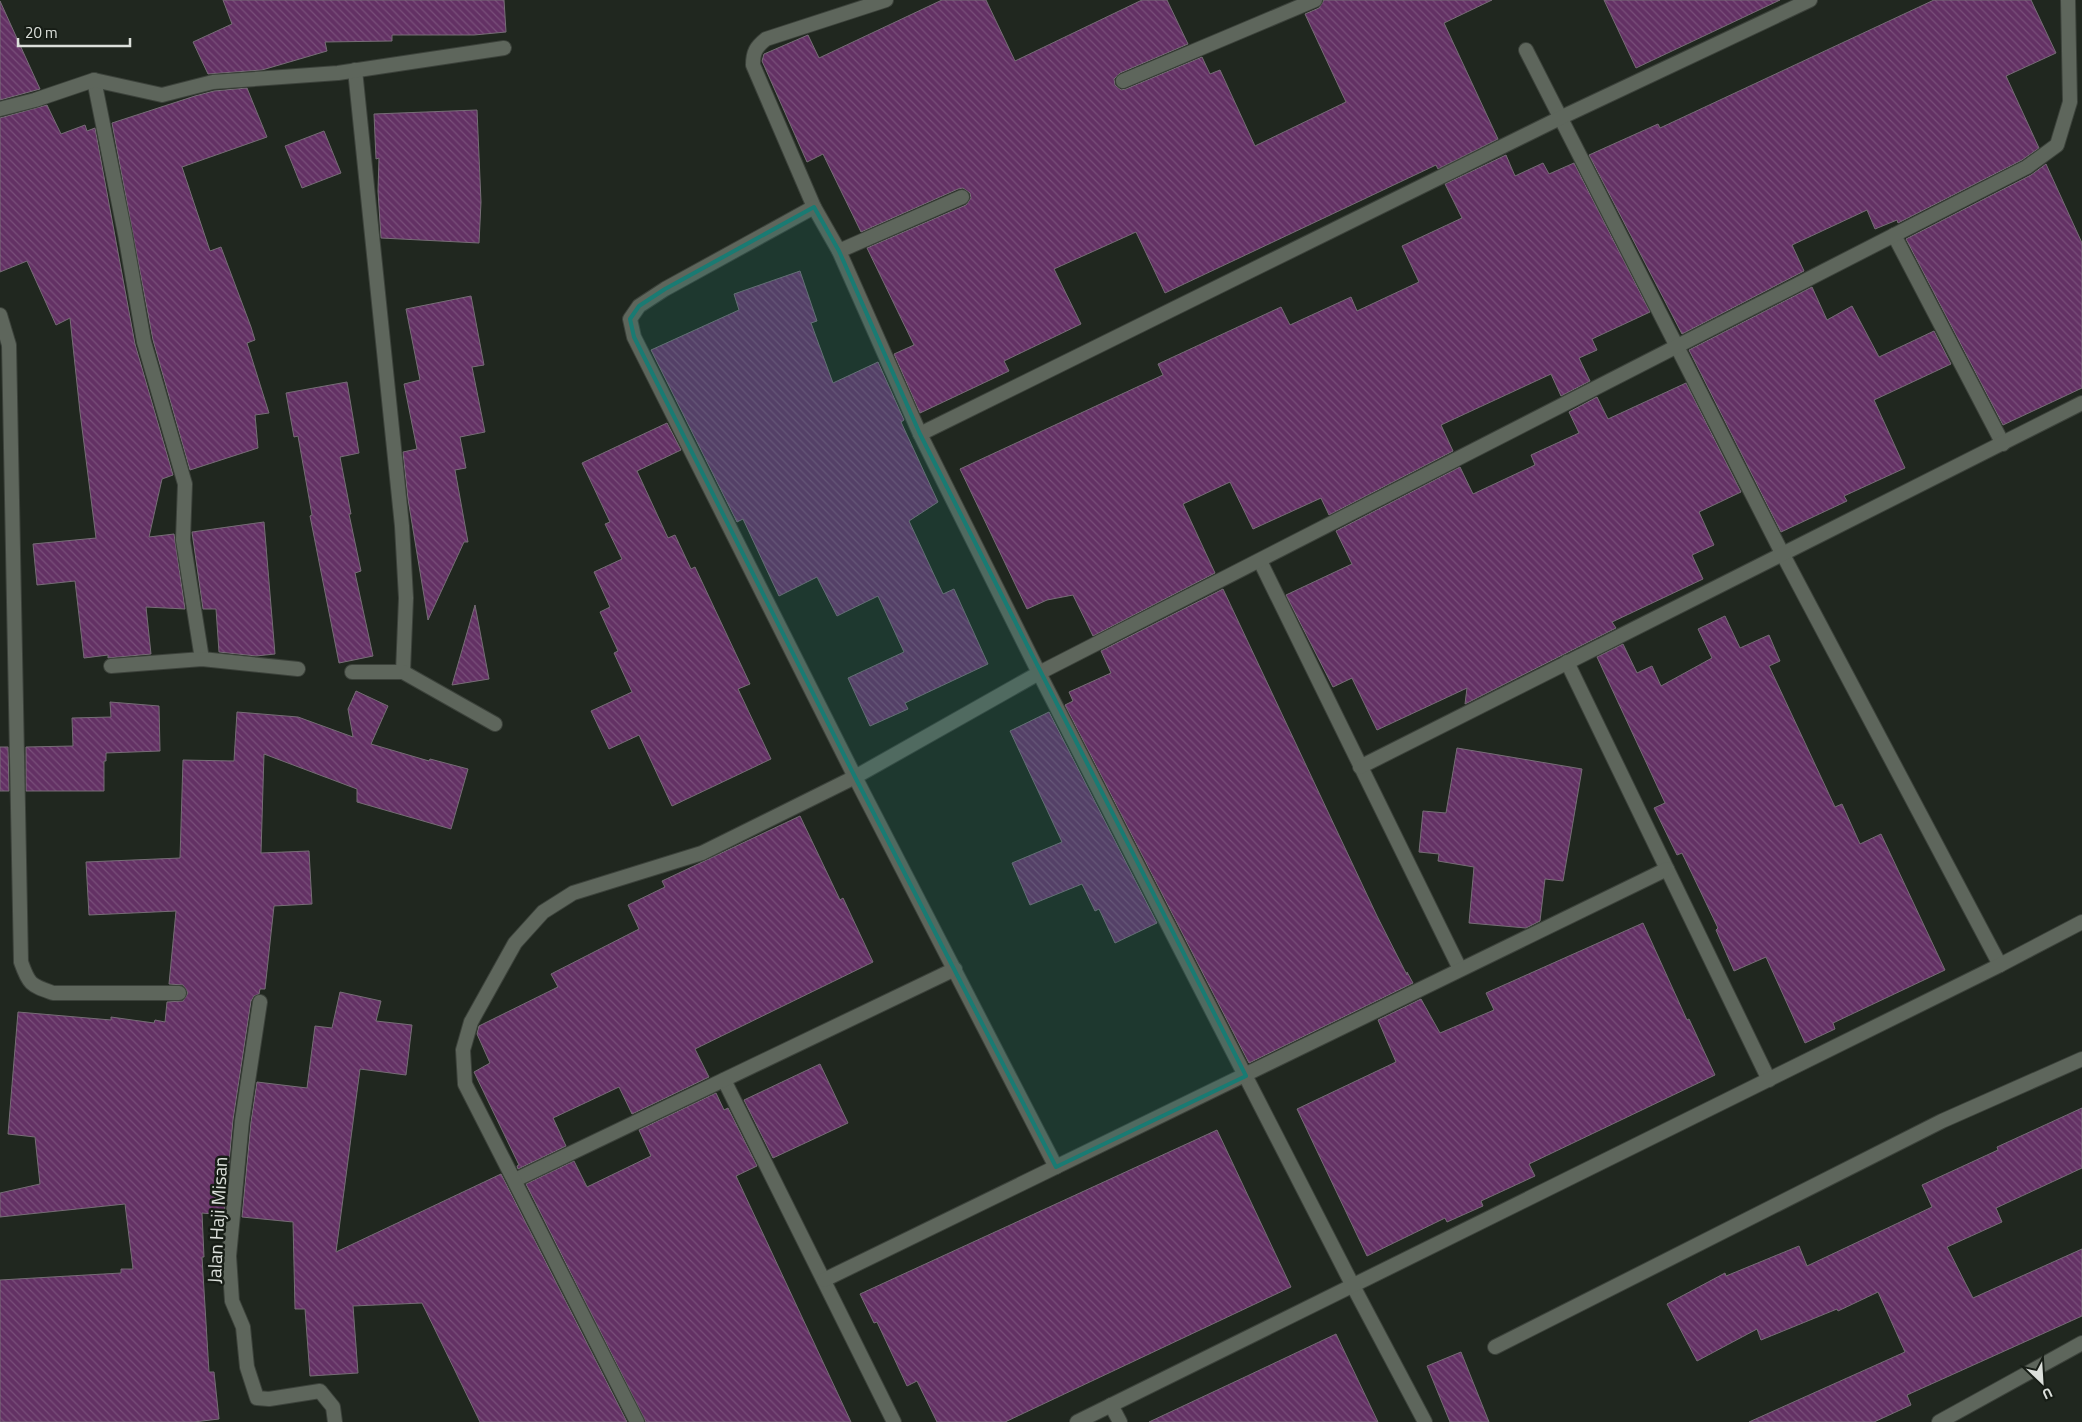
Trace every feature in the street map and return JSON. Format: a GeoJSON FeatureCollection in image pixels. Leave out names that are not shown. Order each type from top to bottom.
{"type":"FeatureCollection","features":[{"type":"Feature","properties":{"kind":"street"},"geometry":{"type":"LineString","coordinates":[[886,0],[766,39],[757,47],[753,54],[753,66],[814,207],[839,251],[920,434],[1039,673],[1353,1286],[1425,1422]]}},
{"type":"Feature","properties":{"kind":"street"},"geometry":{"type":"LineString","coordinates":[[1123,81],[1315,0]]}},
{"type":"Feature","properties":{"kind":"street"},"geometry":{"type":"LineString","coordinates":[[920,434],[1560,118],[1810,0]]}},
{"type":"Feature","properties":{"kind":"street"},"geometry":{"type":"LineString","coordinates":[[637,1422],[465,1084],[463,1050],[471,1022],[515,943],[543,912],[573,893],[702,853],[855,777],[1039,673],[2026,167],[2056,145],[2070,102],[2068,0]]}},
{"type":"Feature","properties":{"kind":"street"},"geometry":{"type":"LineString","coordinates":[[0,109],[35,100],[94,80],[162,95],[213,82],[354,70],[504,48]]}},
{"type":"Feature","properties":{"kind":"street"},"geometry":{"type":"LineString","coordinates":[[1526,50],[1782,553],[2000,965]]}},
{"type":"Feature","properties":{"kind":"street"},"geometry":{"type":"LineString","coordinates":[[354,70],[402,526],[406,598],[403,672]]}},
{"type":"Feature","properties":{"kind":"street"},"geometry":{"type":"LineString","coordinates":[[94,80],[125,234],[144,342],[185,484],[183,540],[202,659]]}},
{"type":"Feature","properties":{"kind":"street"},"geometry":{"type":"LineString","coordinates":[[839,251],[962,197]]}},
{"type":"Feature","properties":{"kind":"street"},"geometry":{"type":"LineString","coordinates":[[814,207],[665,289],[639,306],[630,319],[634,337],[855,777],[1056,1167]]}},
{"type":"Feature","properties":{"kind":"street"},"geometry":{"type":"LineString","coordinates":[[1894,235],[2003,444]]}},
{"type":"Feature","properties":{"kind":"street"},"geometry":{"type":"LineString","coordinates":[[0,315],[9,345],[21,962],[27,980],[38,988],[53,993],[180,993]]}},
{"type":"Feature","properties":{"kind":"street"},"geometry":{"type":"LineString","coordinates":[[1360,767],[2082,403]]}},
{"type":"Feature","properties":{"kind":"street"},"geometry":{"type":"LineString","coordinates":[[1260,561],[1460,969]]}},
{"type":"Feature","properties":{"kind":"street"},"geometry":{"type":"LineString","coordinates":[[111,666],[202,659],[298,669]]}},
{"type":"Feature","properties":{"kind":"street"},"geometry":{"type":"LineString","coordinates":[[1567,662],[1769,1080]]}},
{"type":"Feature","properties":{"kind":"street"},"geometry":{"type":"LineString","coordinates":[[352,672],[403,672],[495,724]]}},
{"type":"Feature","properties":{"kind":"street"},"geometry":{"type":"LineString","coordinates":[[824,1280],[1246,1076],[1460,969],[1667,869]]}},
{"type":"Feature","properties":{"kind":"street"},"geometry":{"type":"LineString","coordinates":[[1077,1422],[1769,1080],[2082,922]]}},
{"type":"Feature","properties":{"kind":"street"},"geometry":{"type":"LineString","coordinates":[[515,1180],[955,969]]}},
{"type":"Feature","properties":{"kind":"street","name":"Jalan Haji Misan"},"geometry":{"type":"LineString","coordinates":[[260,1002],[242,1120],[238,1160],[230,1256],[232,1301],[243,1327],[247,1367],[257,1398],[269,1399],[320,1391],[333,1407],[334,1422]]}},
{"type":"Feature","properties":{"kind":"street"},"geometry":{"type":"LineString","coordinates":[[1495,1347],[1942,1121],[2082,1059]]}},
{"type":"Feature","properties":{"kind":"street"},"geometry":{"type":"LineString","coordinates":[[724,1080],[894,1422]]}},
{"type":"Feature","properties":{"kind":"street"},"geometry":{"type":"LineString","coordinates":[[1939,1422],[2082,1343]]}},
{"type":"Feature","properties":{"kind":"street"},"geometry":{"type":"LineString","coordinates":[[1111,1405],[1120,1422]]}},
{"type":"Feature","properties":{"kind":"highlighted area"},"geometry":{"type":"Polygon","coordinates":[[[814,207],[839,251],[920,434],[1246,1076],[1056,1167],[855,777],[634,337],[630,319],[639,306],[665,289],[814,207]]]}},
{"type":"Feature","properties":{"kind":"building"},"geometry":{"type":"Polygon","coordinates":[[[223,0],[504,0],[506,32],[474,35],[392,35],[392,41],[325,42],[327,51],[262,70],[208,74],[193,42],[232,24],[223,0]]]}},
{"type":"Feature","properties":{"kind":"building"},"geometry":{"type":"Polygon","coordinates":[[[942,0],[986,0],[1015,61],[1142,0],[1167,0],[1188,44],[1120,73],[1114,79],[1115,85],[1121,90],[1126,89],[1202,57],[1210,74],[1220,70],[1255,146],[1346,102],[1305,14],[1319,8],[1324,0],[1492,0],[1444,23],[1498,139],[1438,169],[1436,165],[1165,293],[1136,232],[1054,269],[1081,324],[1004,361],[1009,371],[920,413],[894,354],[914,345],[867,248],[966,205],[971,198],[970,193],[963,188],[958,189],[861,232],[823,154],[807,162],[762,61],[764,54],[808,35],[819,58],[942,0]]]}},
{"type":"Feature","properties":{"kind":"building"},"geometry":{"type":"Polygon","coordinates":[[[1604,0],[1780,0],[1636,68],[1604,0]]]}},
{"type":"Feature","properties":{"kind":"building"},"geometry":{"type":"Polygon","coordinates":[[[1934,0],[2031,0],[2056,53],[2006,76],[2039,148],[2022,160],[1898,223],[1897,220],[1875,229],[1867,210],[1792,245],[1804,271],[1682,334],[1589,155],[1658,124],[1660,128],[1934,0]]]}},
{"type":"Feature","properties":{"kind":"building"},"geometry":{"type":"Polygon","coordinates":[[[0,1],[40,89],[0,100],[0,1]]]}},
{"type":"Feature","properties":{"kind":"building"},"geometry":{"type":"Polygon","coordinates":[[[247,88],[267,137],[182,167],[210,251],[221,247],[251,327],[255,340],[247,343],[269,413],[255,415],[258,448],[190,470],[153,340],[112,123],[214,91],[247,88]]]}},
{"type":"Feature","properties":{"kind":"building"},"geometry":{"type":"Polygon","coordinates":[[[47,105],[61,134],[85,125],[87,131],[95,128],[135,344],[173,475],[162,479],[149,537],[174,534],[185,609],[146,607],[151,654],[108,658],[108,655],[84,658],[75,581],[37,585],[33,544],[96,538],[70,318],[56,325],[27,261],[0,272],[0,118],[47,105]]]}},
{"type":"Feature","properties":{"kind":"building"},"geometry":{"type":"Polygon","coordinates":[[[477,110],[481,202],[479,243],[381,238],[378,191],[379,158],[376,159],[374,114],[477,110]]]}},
{"type":"Feature","properties":{"kind":"building"},"geometry":{"type":"Polygon","coordinates":[[[324,131],[341,173],[302,188],[285,146],[324,131]]]}},
{"type":"Feature","properties":{"kind":"building"},"geometry":{"type":"Polygon","coordinates":[[[1506,155],[1515,176],[1543,163],[1549,174],[1574,163],[1650,312],[1592,339],[1597,350],[1579,358],[1590,381],[1561,396],[1551,374],[1441,425],[1453,451],[1329,515],[1321,498],[1253,529],[1230,482],[1183,504],[1215,573],[1093,636],[1073,595],[1047,600],[1027,609],[960,469],[1163,375],[1158,364],[1281,307],[1290,325],[1351,297],[1357,311],[1419,282],[1402,246],[1462,218],[1445,184],[1506,155]]]}},
{"type":"Feature","properties":{"kind":"building"},"geometry":{"type":"Polygon","coordinates":[[[2046,164],[2082,243],[2082,388],[2003,425],[1906,239],[2031,175],[2046,164]]]}},
{"type":"Feature","properties":{"kind":"building"},"geometry":{"type":"Polygon","coordinates":[[[800,271],[817,321],[811,323],[833,383],[878,362],[904,420],[901,422],[938,502],[909,521],[943,594],[954,589],[988,664],[905,703],[908,709],[870,726],[848,678],[904,652],[878,596],[837,616],[817,577],[779,596],[743,519],[737,522],[651,350],[739,310],[734,294],[800,271]]]}},
{"type":"Feature","properties":{"kind":"building"},"geometry":{"type":"Polygon","coordinates":[[[1812,287],[1827,320],[1852,306],[1879,357],[1934,331],[1951,364],[1874,400],[1905,468],[1844,496],[1847,501],[1781,532],[1689,350],[1812,287]]]}},
{"type":"Feature","properties":{"kind":"building"},"geometry":{"type":"Polygon","coordinates":[[[471,296],[484,365],[472,367],[485,432],[460,437],[466,468],[455,470],[468,542],[464,542],[428,620],[408,499],[403,452],[417,449],[404,384],[420,380],[406,309],[471,296]]]}},
{"type":"Feature","properties":{"kind":"building"},"geometry":{"type":"Polygon","coordinates":[[[347,382],[359,453],[340,457],[361,571],[355,573],[373,656],[339,663],[310,516],[312,515],[298,436],[294,437],[286,393],[347,382]]]}},
{"type":"Feature","properties":{"kind":"building"},"geometry":{"type":"Polygon","coordinates":[[[1686,383],[1741,492],[1699,512],[1714,545],[1692,555],[1703,579],[1612,622],[1616,628],[1465,704],[1467,688],[1377,730],[1352,678],[1333,687],[1286,595],[1352,564],[1336,531],[1460,467],[1473,494],[1535,465],[1531,455],[1579,433],[1569,412],[1597,397],[1608,419],[1686,383]]]}},
{"type":"Feature","properties":{"kind":"building"},"geometry":{"type":"Polygon","coordinates":[[[667,423],[681,450],[637,471],[668,538],[675,535],[691,569],[695,567],[750,684],[738,689],[771,759],[672,806],[639,735],[609,749],[591,711],[632,692],[614,653],[618,651],[600,612],[610,607],[594,572],[622,559],[605,524],[610,522],[582,463],[667,423]]]}},
{"type":"Feature","properties":{"kind":"building"},"geometry":{"type":"Polygon","coordinates":[[[264,522],[275,654],[256,656],[219,652],[216,609],[203,609],[192,532],[264,522]]]}},
{"type":"Feature","properties":{"kind":"building"},"geometry":{"type":"Polygon","coordinates":[[[1223,589],[1377,916],[1413,983],[1249,1063],[1065,705],[1073,701],[1069,692],[1111,673],[1101,651],[1223,589]]]}},
{"type":"Feature","properties":{"kind":"building"},"geometry":{"type":"Polygon","coordinates":[[[475,605],[489,679],[452,685],[475,605]]]}},
{"type":"Feature","properties":{"kind":"building"},"geometry":{"type":"Polygon","coordinates":[[[1725,616],[1740,648],[1769,635],[1780,661],[1769,666],[1835,807],[1842,804],[1860,844],[1881,834],[1945,970],[1833,1023],[1835,1029],[1805,1043],[1766,957],[1734,971],[1716,930],[1718,928],[1682,853],[1677,855],[1654,808],[1665,803],[1597,657],[1623,644],[1637,673],[1652,666],[1661,686],[1712,658],[1698,629],[1725,616]]]}},
{"type":"Feature","properties":{"kind":"building"},"geometry":{"type":"Polygon","coordinates":[[[356,691],[388,706],[371,744],[429,761],[430,759],[468,769],[451,829],[357,802],[357,789],[264,754],[261,853],[309,851],[312,904],[274,906],[265,989],[260,989],[259,994],[254,996],[251,1001],[233,1120],[224,1215],[202,1213],[204,1257],[202,1257],[209,1372],[214,1372],[219,1419],[194,1422],[0,1422],[0,1280],[121,1273],[121,1269],[133,1269],[125,1204],[0,1217],[0,1193],[40,1184],[35,1137],[8,1134],[18,1012],[111,1020],[111,1017],[154,1023],[155,1020],[165,1022],[167,1002],[183,1001],[188,993],[183,985],[169,984],[176,911],[89,915],[86,862],[180,858],[183,760],[234,761],[237,712],[298,717],[353,737],[348,709],[356,691]]]}},
{"type":"Feature","properties":{"kind":"building"},"geometry":{"type":"Polygon","coordinates":[[[110,702],[159,706],[160,751],[106,753],[106,761],[104,761],[104,791],[26,791],[26,747],[73,746],[72,718],[111,717],[110,702]]]}},
{"type":"Feature","properties":{"kind":"building"},"geometry":{"type":"Polygon","coordinates":[[[1049,712],[1157,923],[1115,943],[1099,909],[1095,911],[1082,884],[1030,905],[1012,863],[1062,842],[1010,731],[1049,712]]]}},
{"type":"Feature","properties":{"kind":"building"},"geometry":{"type":"Polygon","coordinates":[[[0,747],[8,747],[9,791],[0,791],[0,747]]]}},
{"type":"Feature","properties":{"kind":"building"},"geometry":{"type":"Polygon","coordinates":[[[1457,748],[1582,769],[1563,881],[1545,879],[1540,921],[1526,928],[1469,923],[1474,867],[1438,861],[1439,854],[1419,852],[1423,811],[1446,813],[1457,748]]]}},
{"type":"Feature","properties":{"kind":"building"},"geometry":{"type":"Polygon","coordinates":[[[800,816],[840,900],[843,898],[873,962],[695,1049],[709,1077],[632,1114],[619,1087],[553,1118],[566,1146],[518,1169],[517,1166],[519,1165],[474,1072],[490,1063],[477,1034],[479,1026],[558,987],[551,974],[639,929],[628,905],[665,887],[662,881],[800,816]]]}},
{"type":"Feature","properties":{"kind":"building"},"geometry":{"type":"Polygon","coordinates":[[[1643,923],[1687,1020],[1689,1019],[1715,1075],[1529,1164],[1535,1176],[1481,1201],[1483,1206],[1447,1222],[1445,1218],[1367,1256],[1297,1109],[1396,1062],[1378,1020],[1421,999],[1440,1033],[1494,1010],[1486,993],[1643,923]]]}},
{"type":"Feature","properties":{"kind":"building"},"geometry":{"type":"Polygon","coordinates":[[[340,992],[381,1001],[376,1021],[412,1025],[406,1075],[360,1069],[336,1252],[501,1174],[627,1422],[480,1422],[422,1303],[353,1306],[358,1373],[310,1376],[305,1309],[295,1309],[293,1222],[242,1217],[251,1122],[257,1082],[307,1088],[315,1026],[332,1028],[340,992]]]}},
{"type":"Feature","properties":{"kind":"building"},"geometry":{"type":"Polygon","coordinates":[[[820,1064],[848,1123],[773,1158],[744,1100],[820,1064]]]}},
{"type":"Feature","properties":{"kind":"building"},"geometry":{"type":"Polygon","coordinates":[[[716,1093],[724,1110],[728,1108],[757,1166],[736,1176],[851,1422],[646,1422],[526,1184],[574,1161],[587,1187],[651,1156],[639,1130],[716,1093]]]}},
{"type":"Feature","properties":{"kind":"building"},"geometry":{"type":"Polygon","coordinates":[[[2082,1108],[2082,1168],[1996,1208],[2002,1222],[1947,1247],[1973,1298],[2082,1249],[2082,1316],[1907,1395],[1911,1405],[1874,1422],[1749,1422],[1905,1352],[1878,1292],[1838,1311],[1837,1309],[1761,1340],[1757,1329],[1697,1361],[1667,1304],[1725,1273],[1726,1276],[1799,1246],[1807,1266],[1932,1207],[1922,1185],[1998,1150],[1997,1147],[2082,1108]]]}},
{"type":"Feature","properties":{"kind":"building"},"geometry":{"type":"Polygon","coordinates":[[[1217,1130],[1291,1287],[1005,1422],[937,1422],[917,1381],[907,1386],[877,1322],[874,1323],[860,1294],[1217,1130]]]}},
{"type":"Feature","properties":{"kind":"building"},"geometry":{"type":"Polygon","coordinates":[[[1336,1334],[1378,1422],[1149,1422],[1245,1377],[1336,1334]]]}},
{"type":"Feature","properties":{"kind":"building"},"geometry":{"type":"Polygon","coordinates":[[[1461,1352],[1489,1422],[1450,1422],[1427,1366],[1461,1352]]]}}]}
